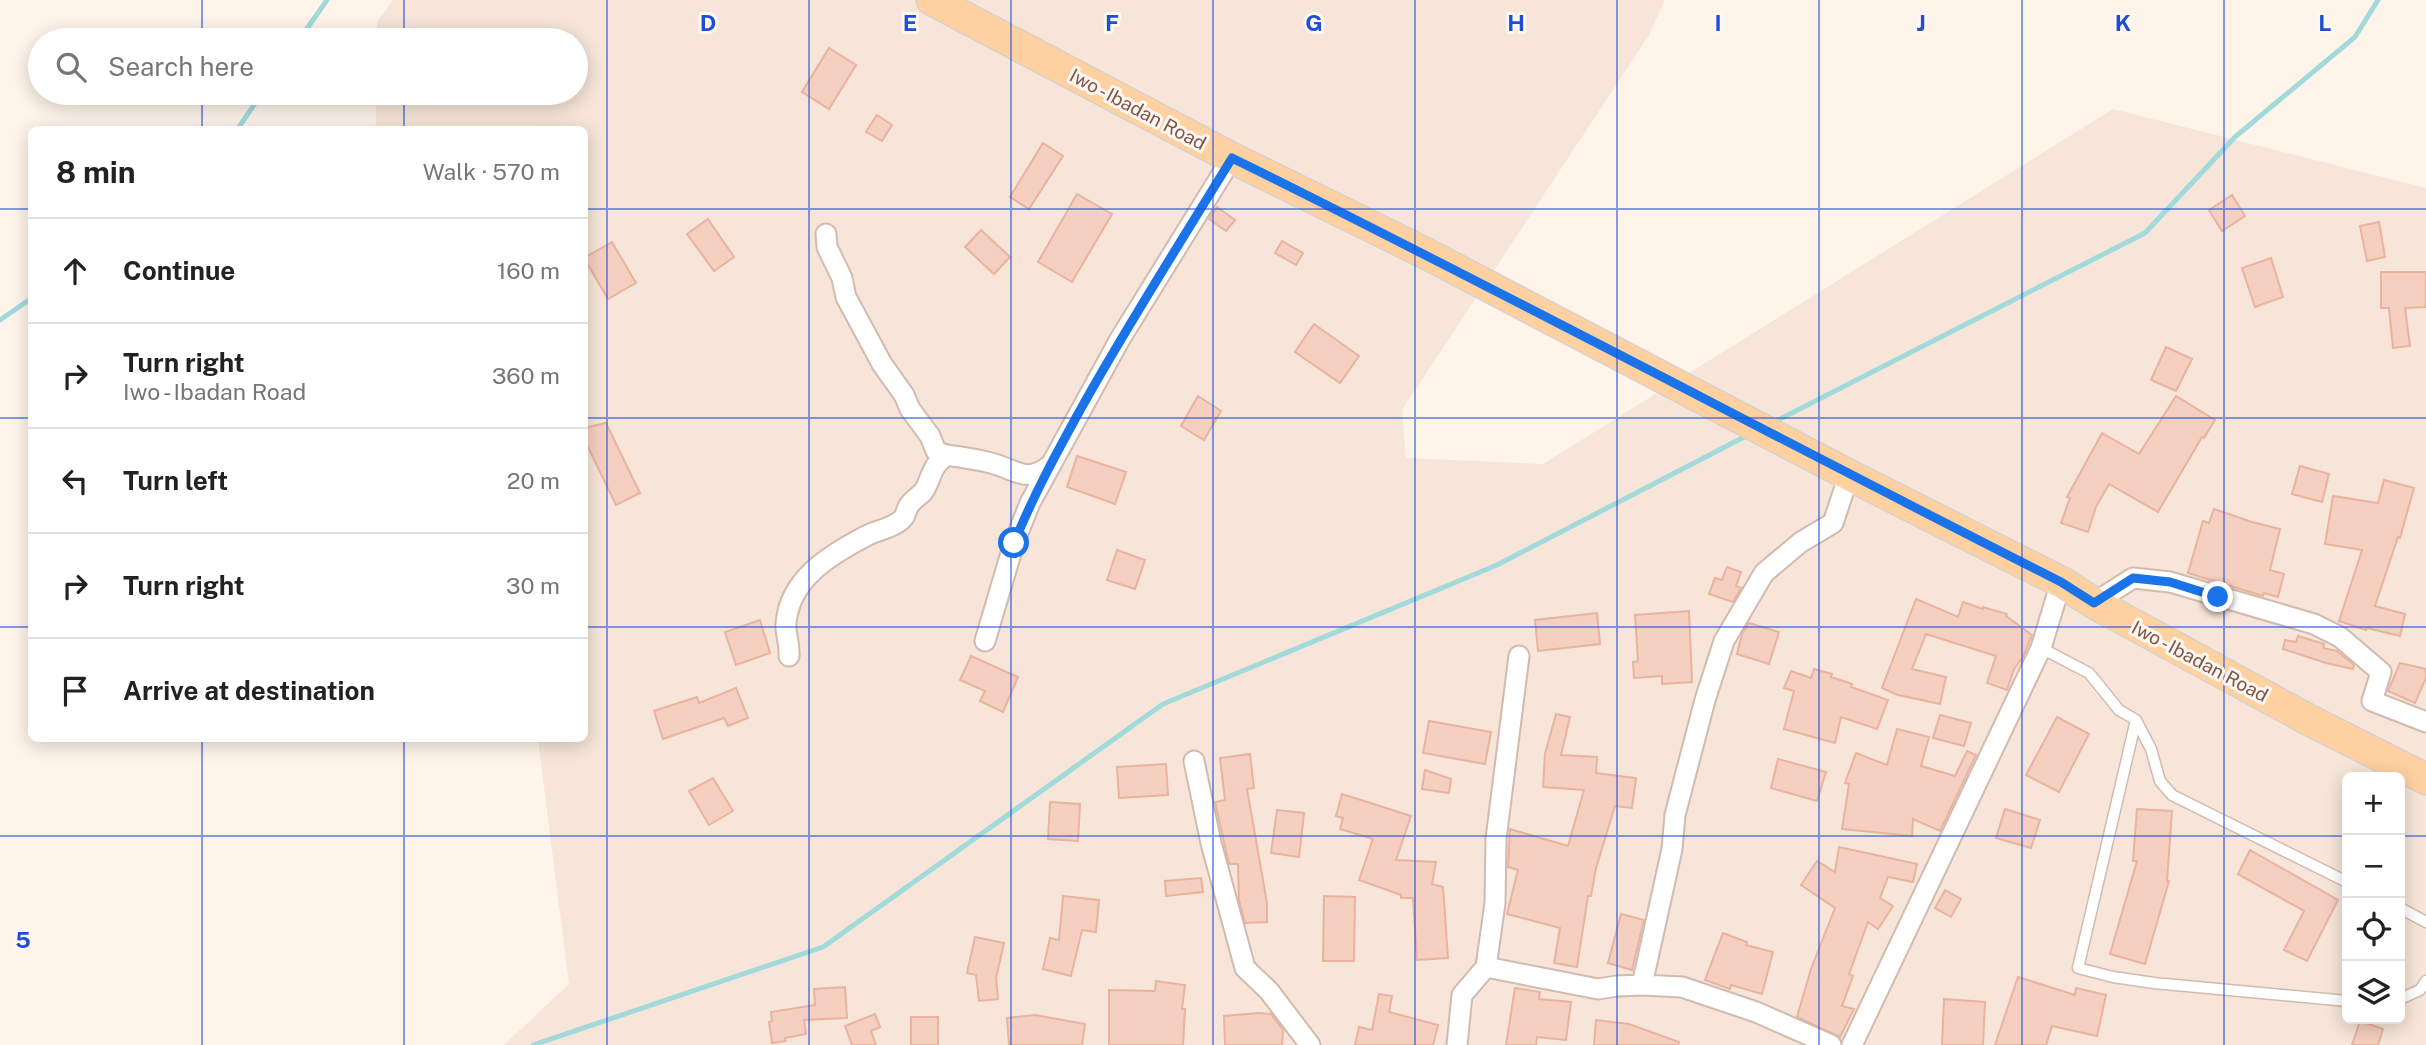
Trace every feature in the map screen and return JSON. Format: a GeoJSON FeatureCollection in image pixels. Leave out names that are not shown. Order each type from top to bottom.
{"type":"FeatureCollection","features":[{"type":"Feature","properties":{"kind":"main road","name":"Iwo - Ibadan Road"},"geometry":{"type":"LineString","coordinates":[[932,0],[1232,158],[1425,253],[1849,475],[2061,582],[2094,603],[2309,720],[2426,779]]}},
{"type":"Feature","properties":{"kind":"street"},"geometry":{"type":"LineString","coordinates":[[985,641],[1014,543],[1030,503],[1124,331],[1232,158]]}},
{"type":"Feature","properties":{"kind":"street"},"geometry":{"type":"LineString","coordinates":[[826,234],[846,296],[882,364],[930,436],[936,451],[993,463],[1025,476],[1039,474],[1049,466]]}},
{"type":"Feature","properties":{"kind":"street"},"geometry":{"type":"LineString","coordinates":[[789,656],[790,640],[785,631],[786,619],[804,579],[814,567],[849,545],[872,533],[891,528],[900,521],[906,515],[908,507],[927,486],[935,467],[946,455]]}},
{"type":"Feature","properties":{"kind":"street"},"geometry":{"type":"LineString","coordinates":[[1642,985],[1672,849],[1675,815],[1705,700],[1724,640],[1764,573],[1801,542],[1833,523],[1849,475]]}},
{"type":"Feature","properties":{"kind":"street"},"geometry":{"type":"LineString","coordinates":[[2094,603],[2133,578],[2145,579],[2170,582],[2314,624],[2340,637],[2381,672],[2372,701],[2426,722]]}},
{"type":"Feature","properties":{"kind":"street"},"geometry":{"type":"LineString","coordinates":[[1852,1045],[2041,648],[2061,582]]}},
{"type":"Feature","properties":{"kind":"street"},"geometry":{"type":"LineString","coordinates":[[1457,1045],[1462,995],[1486,967],[1495,903],[1496,839],[1519,656]]}},
{"type":"Feature","properties":{"kind":"street"},"geometry":{"type":"LineString","coordinates":[[1194,761],[1211,843],[1245,968],[1269,990],[1310,1045]]}},
{"type":"Feature","properties":{"kind":"street"},"geometry":{"type":"LineString","coordinates":[[1486,967],[1598,989],[1617,985],[1682,987],[1756,1012],[1831,1045]]}},
{"type":"Feature","properties":{"kind":"lane"},"geometry":{"type":"LineString","coordinates":[[2041,648],[2089,673],[2119,710],[2136,720],[2151,749],[2160,781],[2172,795],[2342,880]]}},
{"type":"Feature","properties":{"kind":"lane"},"geometry":{"type":"LineString","coordinates":[[2136,720],[2078,968],[2154,983],[2342,1001]]}},
{"type":"Feature","properties":{"kind":"lane"},"geometry":{"type":"LineString","coordinates":[[2405,911],[2426,922]]}},
{"type":"Feature","properties":{"kind":"lane"},"geometry":{"type":"LineString","coordinates":[[2405,996],[2420,989],[2426,981]]}},
{"type":"Feature","properties":{"kind":"shaded area"},"geometry":{"type":"Polygon","coordinates":[[[393,0],[1665,0],[1649,35],[1402,410],[1406,458],[1543,464],[2113,109],[2426,188],[2426,1045],[504,1045],[569,984],[538,742],[588,742],[588,126],[376,126],[376,105],[588,105],[588,28],[377,28],[377,22],[393,0]]]}},
{"type":"Feature","properties":{"kind":"building"},"geometry":{"type":"Polygon","coordinates":[[[829,48],[856,65],[829,109],[802,92],[829,48]]]}},
{"type":"Feature","properties":{"kind":"building"},"geometry":{"type":"Polygon","coordinates":[[[877,115],[892,125],[882,141],[866,132],[877,115]]]}},
{"type":"Feature","properties":{"kind":"building"},"geometry":{"type":"Polygon","coordinates":[[[1043,143],[1063,156],[1029,209],[1010,197],[1043,143]]]}},
{"type":"Feature","properties":{"kind":"building"},"geometry":{"type":"Polygon","coordinates":[[[1077,194],[1112,214],[1072,282],[1038,262],[1077,194]]]}},
{"type":"Feature","properties":{"kind":"building"},"geometry":{"type":"Polygon","coordinates":[[[2232,195],[2245,216],[2222,231],[2209,210],[2232,195]]]}},
{"type":"Feature","properties":{"kind":"building"},"geometry":{"type":"Polygon","coordinates":[[[1217,207],[1235,220],[1226,231],[1209,219],[1217,207]]]}},
{"type":"Feature","properties":{"kind":"building"},"geometry":{"type":"Polygon","coordinates":[[[708,219],[734,257],[714,271],[687,234],[708,219]]]}},
{"type":"Feature","properties":{"kind":"building"},"geometry":{"type":"Polygon","coordinates":[[[2379,222],[2385,257],[2367,261],[2360,226],[2379,222]]]}},
{"type":"Feature","properties":{"kind":"building"},"geometry":{"type":"Polygon","coordinates":[[[981,230],[1010,257],[994,274],[965,247],[981,230]]]}},
{"type":"Feature","properties":{"kind":"building"},"geometry":{"type":"Polygon","coordinates":[[[1282,241],[1303,253],[1296,265],[1275,253],[1282,241]]]}},
{"type":"Feature","properties":{"kind":"building"},"geometry":{"type":"Polygon","coordinates":[[[612,242],[636,283],[608,299],[588,265],[588,256],[612,242]]]}},
{"type":"Feature","properties":{"kind":"building"},"geometry":{"type":"Polygon","coordinates":[[[2271,258],[2283,297],[2255,307],[2242,268],[2271,258]]]}},
{"type":"Feature","properties":{"kind":"building"},"geometry":{"type":"Polygon","coordinates":[[[2381,272],[2426,272],[2426,307],[2405,308],[2410,346],[2393,348],[2389,308],[2381,308],[2381,272]]]}},
{"type":"Feature","properties":{"kind":"building"},"geometry":{"type":"Polygon","coordinates":[[[1314,324],[1359,356],[1340,383],[1295,352],[1314,324]]]}},
{"type":"Feature","properties":{"kind":"building"},"geometry":{"type":"Polygon","coordinates":[[[2166,347],[2192,359],[2176,391],[2151,380],[2166,347]]]}},
{"type":"Feature","properties":{"kind":"building"},"geometry":{"type":"Polygon","coordinates":[[[1198,396],[1221,411],[1204,440],[1181,426],[1198,396]]]}},
{"type":"Feature","properties":{"kind":"building"},"geometry":{"type":"Polygon","coordinates":[[[2176,396],[2215,420],[2158,512],[2109,484],[2096,507],[2088,532],[2061,523],[2070,498],[2067,497],[2102,433],[2139,454],[2176,396]]]}},
{"type":"Feature","properties":{"kind":"building"},"geometry":{"type":"Polygon","coordinates":[[[606,423],[640,493],[616,505],[588,447],[588,427],[606,423]]]}},
{"type":"Feature","properties":{"kind":"building"},"geometry":{"type":"Polygon","coordinates":[[[1077,456],[1126,472],[1115,504],[1067,487],[1077,456]]]}},
{"type":"Feature","properties":{"kind":"building"},"geometry":{"type":"Polygon","coordinates":[[[2300,466],[2329,474],[2322,502],[2292,494],[2300,466]]]}},
{"type":"Feature","properties":{"kind":"building"},"geometry":{"type":"Polygon","coordinates":[[[2384,480],[2414,488],[2400,538],[2398,537],[2375,606],[2405,614],[2400,636],[2367,628],[2366,630],[2339,621],[2362,550],[2325,544],[2333,496],[2378,503],[2384,480]]]}},
{"type":"Feature","properties":{"kind":"building"},"geometry":{"type":"Polygon","coordinates":[[[2214,509],[2280,529],[2270,570],[2284,574],[2278,597],[2264,593],[2263,596],[2188,573],[2203,521],[2209,523],[2214,509]]]}},
{"type":"Feature","properties":{"kind":"building"},"geometry":{"type":"Polygon","coordinates":[[[1117,550],[1145,560],[1135,589],[1107,580],[1117,550]]]}},
{"type":"Feature","properties":{"kind":"building"},"geometry":{"type":"Polygon","coordinates":[[[1727,567],[1741,572],[1736,586],[1741,588],[1733,602],[1709,594],[1715,578],[1722,580],[1727,567]]]}},
{"type":"Feature","properties":{"kind":"building"},"geometry":{"type":"Polygon","coordinates":[[[1916,599],[1958,617],[1963,602],[2007,614],[2006,616],[2032,635],[2023,657],[2014,669],[2007,690],[1987,683],[1996,656],[1926,634],[1912,669],[1946,677],[1940,704],[1898,695],[1882,688],[1916,599]]]}},
{"type":"Feature","properties":{"kind":"building"},"geometry":{"type":"Polygon","coordinates":[[[1689,611],[1692,682],[1662,684],[1662,676],[1634,678],[1633,662],[1638,661],[1635,615],[1689,611]]]}},
{"type":"Feature","properties":{"kind":"building"},"geometry":{"type":"Polygon","coordinates":[[[1597,613],[1600,644],[1538,651],[1535,620],[1597,613]]]}},
{"type":"Feature","properties":{"kind":"building"},"geometry":{"type":"Polygon","coordinates":[[[760,620],[770,653],[736,665],[725,632],[760,620]]]}},
{"type":"Feature","properties":{"kind":"building"},"geometry":{"type":"Polygon","coordinates":[[[1749,623],[1779,632],[1769,664],[1737,654],[1742,634],[1749,623]]]}},
{"type":"Feature","properties":{"kind":"building"},"geometry":{"type":"Polygon","coordinates":[[[2298,636],[2324,644],[2323,648],[2337,651],[2354,665],[2353,669],[2283,649],[2285,640],[2296,642],[2298,636]]]}},
{"type":"Feature","properties":{"kind":"building"},"geometry":{"type":"Polygon","coordinates":[[[971,656],[1018,677],[1003,712],[980,701],[985,691],[960,680],[971,656]]]}},
{"type":"Feature","properties":{"kind":"building"},"geometry":{"type":"Polygon","coordinates":[[[2400,663],[2426,669],[2426,678],[2415,703],[2388,691],[2400,663]]]}},
{"type":"Feature","properties":{"kind":"building"},"geometry":{"type":"Polygon","coordinates":[[[1814,669],[1832,674],[1831,677],[1852,684],[1851,687],[1888,700],[1877,729],[1841,717],[1835,743],[1784,729],[1794,691],[1784,688],[1791,671],[1811,678],[1814,669]]]}},
{"type":"Feature","properties":{"kind":"building"},"geometry":{"type":"Polygon","coordinates":[[[736,688],[748,718],[728,726],[724,718],[663,739],[654,711],[697,697],[699,703],[736,688]]]}},
{"type":"Feature","properties":{"kind":"building"},"geometry":{"type":"Polygon","coordinates":[[[1556,714],[1570,717],[1561,755],[1597,757],[1596,773],[1636,778],[1632,808],[1615,806],[1596,868],[1591,896],[1588,896],[1577,967],[1554,963],[1560,928],[1507,914],[1518,870],[1508,867],[1510,829],[1568,846],[1584,790],[1543,787],[1545,754],[1556,714]]]}},
{"type":"Feature","properties":{"kind":"building"},"geometry":{"type":"Polygon","coordinates":[[[1940,715],[1971,723],[1964,746],[1933,738],[1940,715]]]}},
{"type":"Feature","properties":{"kind":"building"},"geometry":{"type":"Polygon","coordinates":[[[2057,717],[2089,734],[2059,792],[2026,775],[2057,717]]]}},
{"type":"Feature","properties":{"kind":"building"},"geometry":{"type":"Polygon","coordinates":[[[1429,721],[1491,732],[1485,764],[1423,753],[1429,721]]]}},
{"type":"Feature","properties":{"kind":"building"},"geometry":{"type":"Polygon","coordinates":[[[1897,729],[1929,737],[1921,766],[1955,776],[1967,751],[1976,755],[1940,831],[1913,819],[1912,836],[1842,829],[1849,784],[1845,783],[1856,753],[1887,765],[1897,729]]]}},
{"type":"Feature","properties":{"kind":"building"},"geometry":{"type":"Polygon","coordinates":[[[1250,754],[1254,788],[1247,789],[1267,903],[1267,922],[1245,923],[1239,900],[1238,864],[1229,864],[1215,802],[1225,800],[1220,758],[1250,754]]]}},
{"type":"Feature","properties":{"kind":"building"},"geometry":{"type":"Polygon","coordinates":[[[1778,759],[1826,772],[1817,801],[1771,788],[1778,759]]]}},
{"type":"Feature","properties":{"kind":"building"},"geometry":{"type":"Polygon","coordinates":[[[1166,764],[1168,795],[1119,798],[1117,767],[1166,764]]]}},
{"type":"Feature","properties":{"kind":"building"},"geometry":{"type":"Polygon","coordinates":[[[1425,770],[1451,779],[1449,793],[1422,789],[1425,770]]]}},
{"type":"Feature","properties":{"kind":"building"},"geometry":{"type":"Polygon","coordinates":[[[713,778],[733,811],[709,825],[689,791],[713,778]]]}},
{"type":"Feature","properties":{"kind":"building"},"geometry":{"type":"Polygon","coordinates":[[[1342,794],[1411,816],[1396,860],[1436,862],[1432,884],[1443,887],[1448,958],[1417,960],[1413,898],[1401,898],[1401,895],[1359,880],[1373,839],[1340,829],[1343,818],[1336,816],[1342,794]]]}},
{"type":"Feature","properties":{"kind":"building"},"geometry":{"type":"Polygon","coordinates":[[[1050,802],[1080,804],[1078,841],[1048,839],[1050,802]]]}},
{"type":"Feature","properties":{"kind":"building"},"geometry":{"type":"Polygon","coordinates":[[[2005,809],[2040,820],[2031,848],[1996,838],[2005,809]]]}},
{"type":"Feature","properties":{"kind":"building"},"geometry":{"type":"Polygon","coordinates":[[[2137,809],[2172,811],[2169,881],[2145,964],[2110,954],[2137,861],[2133,861],[2137,809]]]}},
{"type":"Feature","properties":{"kind":"building"},"geometry":{"type":"Polygon","coordinates":[[[1277,810],[1304,813],[1299,857],[1271,853],[1277,810]]]}},
{"type":"Feature","properties":{"kind":"building"},"geometry":{"type":"Polygon","coordinates":[[[1839,847],[1917,864],[1913,882],[1888,877],[1880,898],[1893,906],[1878,929],[1868,922],[1849,974],[1853,976],[1842,1006],[1854,1009],[1840,1037],[1797,1017],[1811,969],[1835,908],[1801,885],[1817,861],[1835,872],[1839,847]]]}},
{"type":"Feature","properties":{"kind":"building"},"geometry":{"type":"Polygon","coordinates":[[[2250,850],[2338,900],[2307,961],[2284,950],[2304,911],[2238,874],[2250,850]]]}},
{"type":"Feature","properties":{"kind":"building"},"geometry":{"type":"Polygon","coordinates":[[[1201,878],[1203,892],[1166,896],[1165,881],[1201,878]]]}},
{"type":"Feature","properties":{"kind":"building"},"geometry":{"type":"Polygon","coordinates":[[[1945,890],[1961,899],[1951,917],[1935,908],[1945,890]]]}},
{"type":"Feature","properties":{"kind":"building"},"geometry":{"type":"Polygon","coordinates":[[[1063,896],[1099,900],[1096,932],[1082,930],[1071,976],[1043,969],[1050,938],[1059,940],[1063,896]]]}},
{"type":"Feature","properties":{"kind":"building"},"geometry":{"type":"Polygon","coordinates":[[[1324,896],[1355,897],[1354,961],[1323,961],[1324,896]]]}},
{"type":"Feature","properties":{"kind":"building"},"geometry":{"type":"Polygon","coordinates":[[[1621,914],[1644,920],[1632,970],[1608,963],[1621,914]]]}},
{"type":"Feature","properties":{"kind":"building"},"geometry":{"type":"Polygon","coordinates":[[[1723,933],[1747,942],[1746,945],[1773,952],[1762,994],[1731,985],[1730,989],[1705,980],[1723,933]]]}},
{"type":"Feature","properties":{"kind":"building"},"geometry":{"type":"Polygon","coordinates":[[[975,937],[1004,943],[996,978],[998,999],[979,1001],[976,975],[967,973],[975,937]]]}},
{"type":"Feature","properties":{"kind":"building"},"geometry":{"type":"Polygon","coordinates":[[[2018,977],[2075,995],[2076,988],[2106,995],[2097,1036],[2052,1026],[2046,1045],[1995,1045],[2018,977]]]}},
{"type":"Feature","properties":{"kind":"building"},"geometry":{"type":"Polygon","coordinates":[[[1156,981],[1185,985],[1182,1009],[1185,1009],[1183,1045],[1109,1045],[1109,990],[1155,991],[1156,981]]]}},
{"type":"Feature","properties":{"kind":"building"},"geometry":{"type":"Polygon","coordinates":[[[845,987],[847,1018],[804,1020],[806,1034],[772,1043],[769,1022],[772,1021],[771,1012],[815,1005],[814,989],[845,987]]]}},
{"type":"Feature","properties":{"kind":"building"},"geometry":{"type":"Polygon","coordinates":[[[1515,988],[1540,992],[1539,999],[1571,1002],[1566,1040],[1537,1037],[1536,1045],[1506,1045],[1515,988]]]}},
{"type":"Feature","properties":{"kind":"building"},"geometry":{"type":"Polygon","coordinates":[[[1379,994],[1392,996],[1389,1012],[1438,1025],[1433,1045],[1355,1045],[1359,1027],[1372,1030],[1379,994]]]}},
{"type":"Feature","properties":{"kind":"building"},"geometry":{"type":"Polygon","coordinates":[[[1944,999],[1985,1002],[1983,1045],[1942,1045],[1944,999]]]}},
{"type":"Feature","properties":{"kind":"building"},"geometry":{"type":"Polygon","coordinates":[[[875,1014],[880,1027],[871,1031],[876,1045],[852,1045],[845,1026],[875,1014]]]}},
{"type":"Feature","properties":{"kind":"building"},"geometry":{"type":"Polygon","coordinates":[[[1271,1014],[1283,1030],[1282,1045],[1225,1045],[1224,1016],[1271,1014]]]}},
{"type":"Feature","properties":{"kind":"building"},"geometry":{"type":"Polygon","coordinates":[[[1035,1015],[1085,1024],[1082,1045],[1009,1045],[1007,1018],[1035,1015]]]}},
{"type":"Feature","properties":{"kind":"building"},"geometry":{"type":"Polygon","coordinates":[[[911,1017],[938,1017],[938,1045],[911,1045],[911,1017]]]}},
{"type":"Feature","properties":{"kind":"building"},"geometry":{"type":"Polygon","coordinates":[[[1596,1020],[1629,1024],[1679,1042],[1678,1045],[1594,1045],[1596,1020]]]}},
{"type":"Feature","properties":{"kind":"building"},"geometry":{"type":"Polygon","coordinates":[[[2359,1024],[2383,1029],[2378,1045],[2352,1045],[2359,1024]]]}},
{"type":"Feature","properties":{"kind":"waterway"},"geometry":{"type":"LineString","coordinates":[[307,28],[327,0]]}},
{"type":"Feature","properties":{"kind":"waterway"},"geometry":{"type":"LineString","coordinates":[[1772,423],[2145,233],[2235,137],[2355,37],[2378,0]]}},
{"type":"Feature","properties":{"kind":"waterway"},"geometry":{"type":"LineString","coordinates":[[240,126],[254,105]]}},
{"type":"Feature","properties":{"kind":"waterway"},"geometry":{"type":"LineString","coordinates":[[0,320],[28,301]]}},
{"type":"Feature","properties":{"kind":"waterway"},"geometry":{"type":"LineString","coordinates":[[533,1045],[823,947],[1163,704],[1497,565],[1748,435]]}},
{"type":"Feature","properties":{"kind":"route"},"geometry":{"type":"LineString","coordinates":[[1014,543],[1049,466],[1120,339],[1232,158],[1425,253],[1849,475],[2061,582],[2094,603],[2133,578],[2170,582],[2218,597]]}}]}
